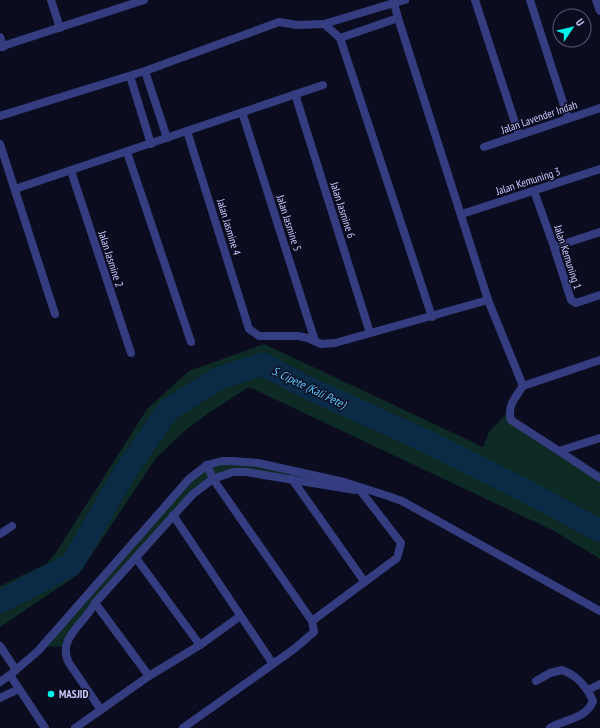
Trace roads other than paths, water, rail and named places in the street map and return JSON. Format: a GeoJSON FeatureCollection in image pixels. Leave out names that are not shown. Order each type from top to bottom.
{"type":"FeatureCollection","features":[{"type":"Feature","properties":{"kind":"street"},"geometry":{"type":"LineString","coordinates":[[51,0],[60,28]]}},
{"type":"Feature","properties":{"kind":"street"},"geometry":{"type":"LineString","coordinates":[[114,0],[117,9]]}},
{"type":"Feature","properties":{"kind":"street"},"geometry":{"type":"LineString","coordinates":[[0,37],[1,47],[144,0]]}},
{"type":"Feature","properties":{"kind":"street"},"geometry":{"type":"LineString","coordinates":[[0,116],[145,72],[279,22],[297,25],[324,24],[405,0]]}},
{"type":"Feature","properties":{"kind":"street"},"geometry":{"type":"LineString","coordinates":[[475,0],[519,135]]}},
{"type":"Feature","properties":{"kind":"street"},"geometry":{"type":"LineString","coordinates":[[530,0],[568,118]]}},
{"type":"Feature","properties":{"kind":"street"},"geometry":{"type":"LineString","coordinates":[[596,0],[600,11]]}},
{"type":"Feature","properties":{"kind":"street"},"geometry":{"type":"LineString","coordinates":[[394,4],[462,214],[488,300],[522,386]]}},
{"type":"Feature","properties":{"kind":"street"},"geometry":{"type":"LineString","coordinates":[[340,38],[398,18]]}},
{"type":"Feature","properties":{"kind":"street"},"geometry":{"type":"LineString","coordinates":[[324,24],[340,38],[432,316]]}},
{"type":"Feature","properties":{"kind":"street"},"geometry":{"type":"LineString","coordinates":[[145,72],[167,138]]}},
{"type":"Feature","properties":{"kind":"street"},"geometry":{"type":"LineString","coordinates":[[130,76],[151,144]]}},
{"type":"Feature","properties":{"kind":"street"},"geometry":{"type":"LineString","coordinates":[[15,189],[323,85]]}},
{"type":"Feature","properties":{"kind":"street","name":"Jalan Jasmine 6"},"geometry":{"type":"LineString","coordinates":[[294,94],[370,333]]}},
{"type":"Feature","properties":{"kind":"street","name":"Jalan Lavender Indah"},"geometry":{"type":"LineString","coordinates":[[484,147],[600,108]]}},
{"type":"Feature","properties":{"kind":"street","name":"Jalan Jasmine 5"},"geometry":{"type":"LineString","coordinates":[[242,112],[315,341]]}},
{"type":"Feature","properties":{"kind":"street","name":"Jalan Jasmine 4"},"geometry":{"type":"LineString","coordinates":[[187,131],[249,330],[259,336],[298,336],[315,341]]}},
{"type":"Feature","properties":{"kind":"street"},"geometry":{"type":"LineString","coordinates":[[0,144],[55,314]]}},
{"type":"Feature","properties":{"kind":"street"},"geometry":{"type":"LineString","coordinates":[[127,152],[190,342]]}},
{"type":"Feature","properties":{"kind":"street","name":"Jalan Kemuning 3"},"geometry":{"type":"LineString","coordinates":[[462,214],[600,169]]}},
{"type":"Feature","properties":{"kind":"street","name":"Jalan Jasmine 2"},"geometry":{"type":"LineString","coordinates":[[71,171],[131,353]]}},
{"type":"Feature","properties":{"kind":"street","name":"Jalan Kemuning 1"},"geometry":{"type":"LineString","coordinates":[[534,191],[571,300],[576,303],[600,295]]}},
{"type":"Feature","properties":{"kind":"street"},"geometry":{"type":"LineString","coordinates":[[554,247],[600,232]]}},
{"type":"Feature","properties":{"kind":"street"},"geometry":{"type":"LineString","coordinates":[[315,341],[321,344],[335,344],[488,300]]}},
{"type":"Feature","properties":{"kind":"street"},"geometry":{"type":"LineString","coordinates":[[600,360],[522,386],[512,401],[509,411],[511,420],[600,478]]}},
{"type":"Feature","properties":{"kind":"street"},"geometry":{"type":"LineString","coordinates":[[559,451],[600,438]]}},
{"type":"Feature","properties":{"kind":"street"},"geometry":{"type":"LineString","coordinates":[[0,682],[13,673],[50,637],[189,479],[207,465],[222,461],[258,463],[344,482],[360,489],[402,501],[600,612]]}},
{"type":"Feature","properties":{"kind":"street"},"geometry":{"type":"LineString","coordinates":[[183,728],[273,664],[314,632],[312,621],[214,479],[207,465]]}},
{"type":"Feature","properties":{"kind":"street"},"geometry":{"type":"LineString","coordinates":[[287,470],[364,581]]}},
{"type":"Feature","properties":{"kind":"street"},"geometry":{"type":"LineString","coordinates":[[101,710],[66,655],[65,647],[70,637],[95,604],[173,515],[193,494],[214,479],[233,472],[246,472],[294,481],[360,489],[401,543],[397,558],[312,621]]}},
{"type":"Feature","properties":{"kind":"street"},"geometry":{"type":"LineString","coordinates":[[173,515],[239,617],[273,664]]}},
{"type":"Feature","properties":{"kind":"street"},"geometry":{"type":"LineString","coordinates":[[0,534],[12,526]]}},
{"type":"Feature","properties":{"kind":"street"},"geometry":{"type":"LineString","coordinates":[[136,558],[200,644]]}},
{"type":"Feature","properties":{"kind":"street"},"geometry":{"type":"LineString","coordinates":[[95,604],[149,676]]}},
{"type":"Feature","properties":{"kind":"street"},"geometry":{"type":"LineString","coordinates":[[75,728],[149,676],[239,617]]}},
{"type":"Feature","properties":{"kind":"street"},"geometry":{"type":"LineString","coordinates":[[0,646],[19,689],[45,728]]}},
{"type":"Feature","properties":{"kind":"street"},"geometry":{"type":"LineString","coordinates":[[536,681],[550,673],[562,670],[573,676],[588,690],[593,701],[591,707],[571,724],[550,728]]}},
{"type":"Feature","properties":{"kind":"street"},"geometry":{"type":"LineString","coordinates":[[588,690],[600,684]]}},
{"type":"Feature","properties":{"kind":"street"},"geometry":{"type":"LineString","coordinates":[[0,698],[19,689]]}},
{"type":"Feature","properties":{"kind":"waterway","name":"S. Cipete (Kali Pete)"},"geometry":{"type":"LineString","coordinates":[[0,602],[72,564],[125,472],[168,410],[219,378],[263,364],[304,386],[428,442],[534,495],[600,531]]}},
{"type":"Feature","properties":{"kind":"place","name":"MASJID"},"geometry":{"type":"Point","coordinates":[51,694]}}]}
